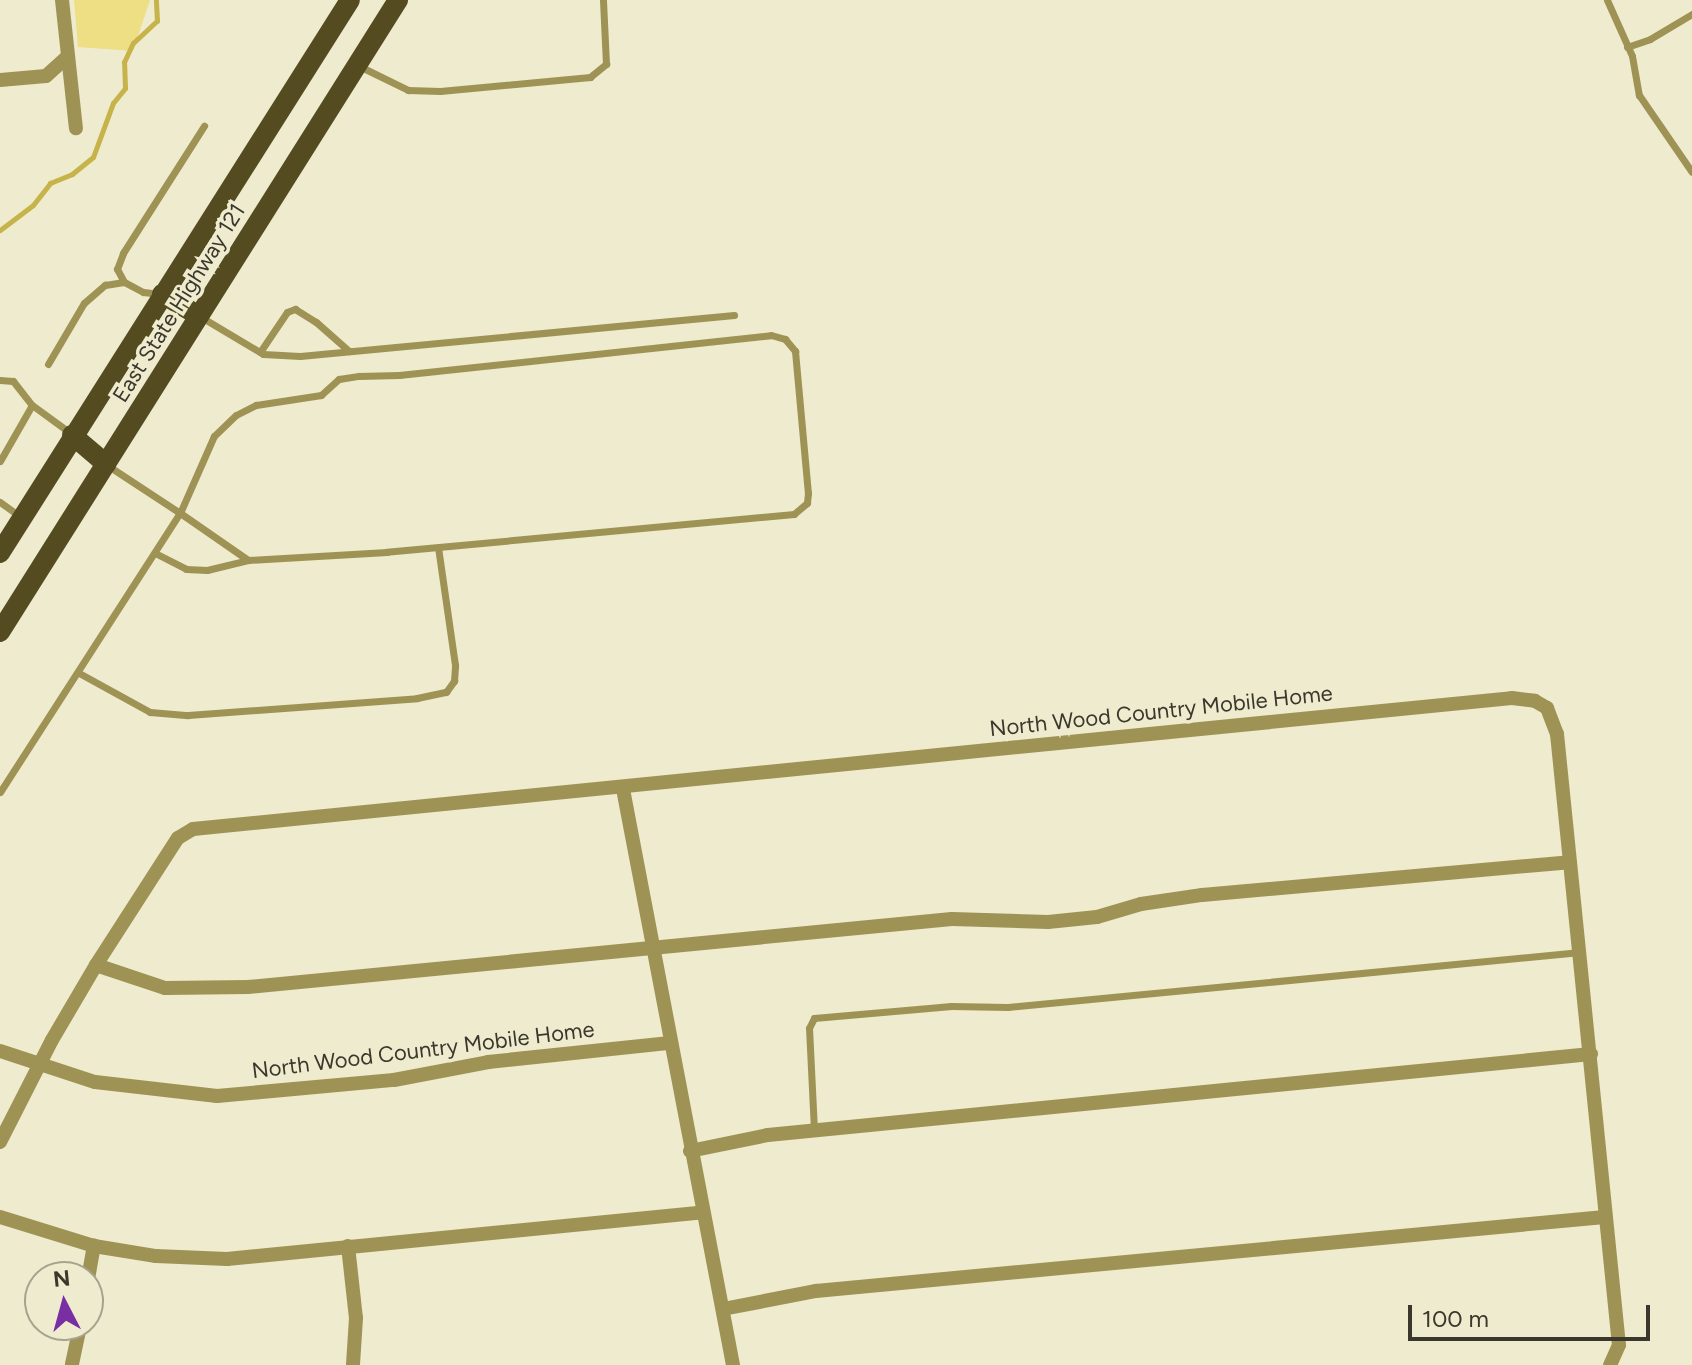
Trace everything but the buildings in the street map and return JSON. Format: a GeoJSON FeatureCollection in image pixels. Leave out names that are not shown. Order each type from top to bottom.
{"type":"FeatureCollection","features":[{"type":"Feature","properties":{"kind":"main road","name":"East State Highway 121"},"geometry":{"type":"LineString","coordinates":[[0,553],[350,0]]}},
{"type":"Feature","properties":{"kind":"main road","name":"East State Highway 121"},"geometry":{"type":"LineString","coordinates":[[0,632],[398,0]]}},
{"type":"Feature","properties":{"kind":"main road"},"geometry":{"type":"LineString","coordinates":[[162,294],[199,316]]}},
{"type":"Feature","properties":{"kind":"main road"},"geometry":{"type":"LineString","coordinates":[[72,435],[106,464]]}},
{"type":"Feature","properties":{"kind":"street"},"geometry":{"type":"LineString","coordinates":[[62,0],[76,128]]}},
{"type":"Feature","properties":{"kind":"street"},"geometry":{"type":"LineString","coordinates":[[0,80],[46,76],[67,57]]}},
{"type":"Feature","properties":{"kind":"street","name":"North Wood Country Mobile Home"},"geometry":{"type":"LineString","coordinates":[[0,1142],[96,965],[178,838],[193,829],[623,789],[1512,698],[1535,701],[1547,708],[1557,734],[1619,1345],[1610,1365]]}},
{"type":"Feature","properties":{"kind":"street"},"geometry":{"type":"LineString","coordinates":[[623,789],[733,1365]]}},
{"type":"Feature","properties":{"kind":"street"},"geometry":{"type":"LineString","coordinates":[[96,965],[141,982],[194,990],[653,950],[952,919],[1048,922],[1097,917],[1141,904],[1202,895],[1570,862]]}},
{"type":"Feature","properties":{"kind":"street","name":"North Wood Country Mobile Home"},"geometry":{"type":"LineString","coordinates":[[41,1063],[95,1082],[217,1096],[394,1080],[488,1062],[670,1043]]}},
{"type":"Feature","properties":{"kind":"street"},"geometry":{"type":"LineString","coordinates":[[0,1051],[41,1063]]}},
{"type":"Feature","properties":{"kind":"street"},"geometry":{"type":"LineString","coordinates":[[690,1151],[768,1135],[1591,1054]]}},
{"type":"Feature","properties":{"kind":"street"},"geometry":{"type":"LineString","coordinates":[[0,1217],[94,1246],[156,1256],[227,1259],[703,1212]]}},
{"type":"Feature","properties":{"kind":"street"},"geometry":{"type":"LineString","coordinates":[[723,1309],[816,1291],[1605,1217]]}},
{"type":"Feature","properties":{"kind":"street"},"geometry":{"type":"LineString","coordinates":[[91,1261],[94,1246]]}},
{"type":"Feature","properties":{"kind":"street"},"geometry":{"type":"LineString","coordinates":[[348,1246],[356,1318],[353,1365]]}},
{"type":"Feature","properties":{"kind":"street"},"geometry":{"type":"LineString","coordinates":[[72,1364],[77,1341]]}},
{"type":"Feature","properties":{"kind":"lane"},"geometry":{"type":"LineString","coordinates":[[357,65],[386,82],[408,90],[440,91],[590,77],[606,64],[603,0]]}},
{"type":"Feature","properties":{"kind":"lane"},"geometry":{"type":"LineString","coordinates":[[1607,0],[1627,47],[1639,95],[1692,172]]}},
{"type":"Feature","properties":{"kind":"lane"},"geometry":{"type":"LineString","coordinates":[[1627,47],[1650,39],[1692,14]]}},
{"type":"Feature","properties":{"kind":"lane"},"geometry":{"type":"LineString","coordinates":[[162,294],[143,292],[124,282],[117,269],[123,253],[204,126]]}},
{"type":"Feature","properties":{"kind":"lane"},"geometry":{"type":"LineString","coordinates":[[48,364],[84,303],[105,285],[124,282]]}},
{"type":"Feature","properties":{"kind":"lane"},"geometry":{"type":"LineString","coordinates":[[260,352],[287,312],[295,309],[316,322],[349,351]]}},
{"type":"Feature","properties":{"kind":"lane"},"geometry":{"type":"LineString","coordinates":[[199,316],[260,352],[300,356],[734,315]]}},
{"type":"Feature","properties":{"kind":"lane"},"geometry":{"type":"LineString","coordinates":[[0,792],[180,513],[214,436],[236,415],[256,405],[321,395],[339,379],[771,335],[785,339],[795,351],[808,493],[807,503],[794,514],[438,547],[248,560],[207,570],[186,569],[155,553]]}},
{"type":"Feature","properties":{"kind":"lane"},"geometry":{"type":"LineString","coordinates":[[0,380],[13,381],[32,405],[72,435]]}},
{"type":"Feature","properties":{"kind":"lane"},"geometry":{"type":"LineString","coordinates":[[0,461],[32,405]]}},
{"type":"Feature","properties":{"kind":"lane"},"geometry":{"type":"LineString","coordinates":[[106,464],[248,560]]}},
{"type":"Feature","properties":{"kind":"lane"},"geometry":{"type":"LineString","coordinates":[[0,502],[22,517]]}},
{"type":"Feature","properties":{"kind":"lane"},"geometry":{"type":"LineString","coordinates":[[79,673],[150,712],[188,715],[417,698],[446,692],[454,681],[455,665],[438,547]]}},
{"type":"Feature","properties":{"kind":"lane"},"geometry":{"type":"LineString","coordinates":[[814,1131],[809,1028],[814,1018],[951,1006],[1008,1007],[1580,952]]}},
{"type":"Feature","properties":{"kind":"shaded area"},"geometry":{"type":"Polygon","coordinates":[[[74,0],[150,0],[133,51],[78,47],[74,0]]]}},
{"type":"Feature","properties":{"kind":"waterway"},"geometry":{"type":"LineString","coordinates":[[0,230],[33,205],[50,183],[72,174],[93,157],[113,103],[125,88],[124,62],[133,43],[157,21],[156,0]]}}]}
